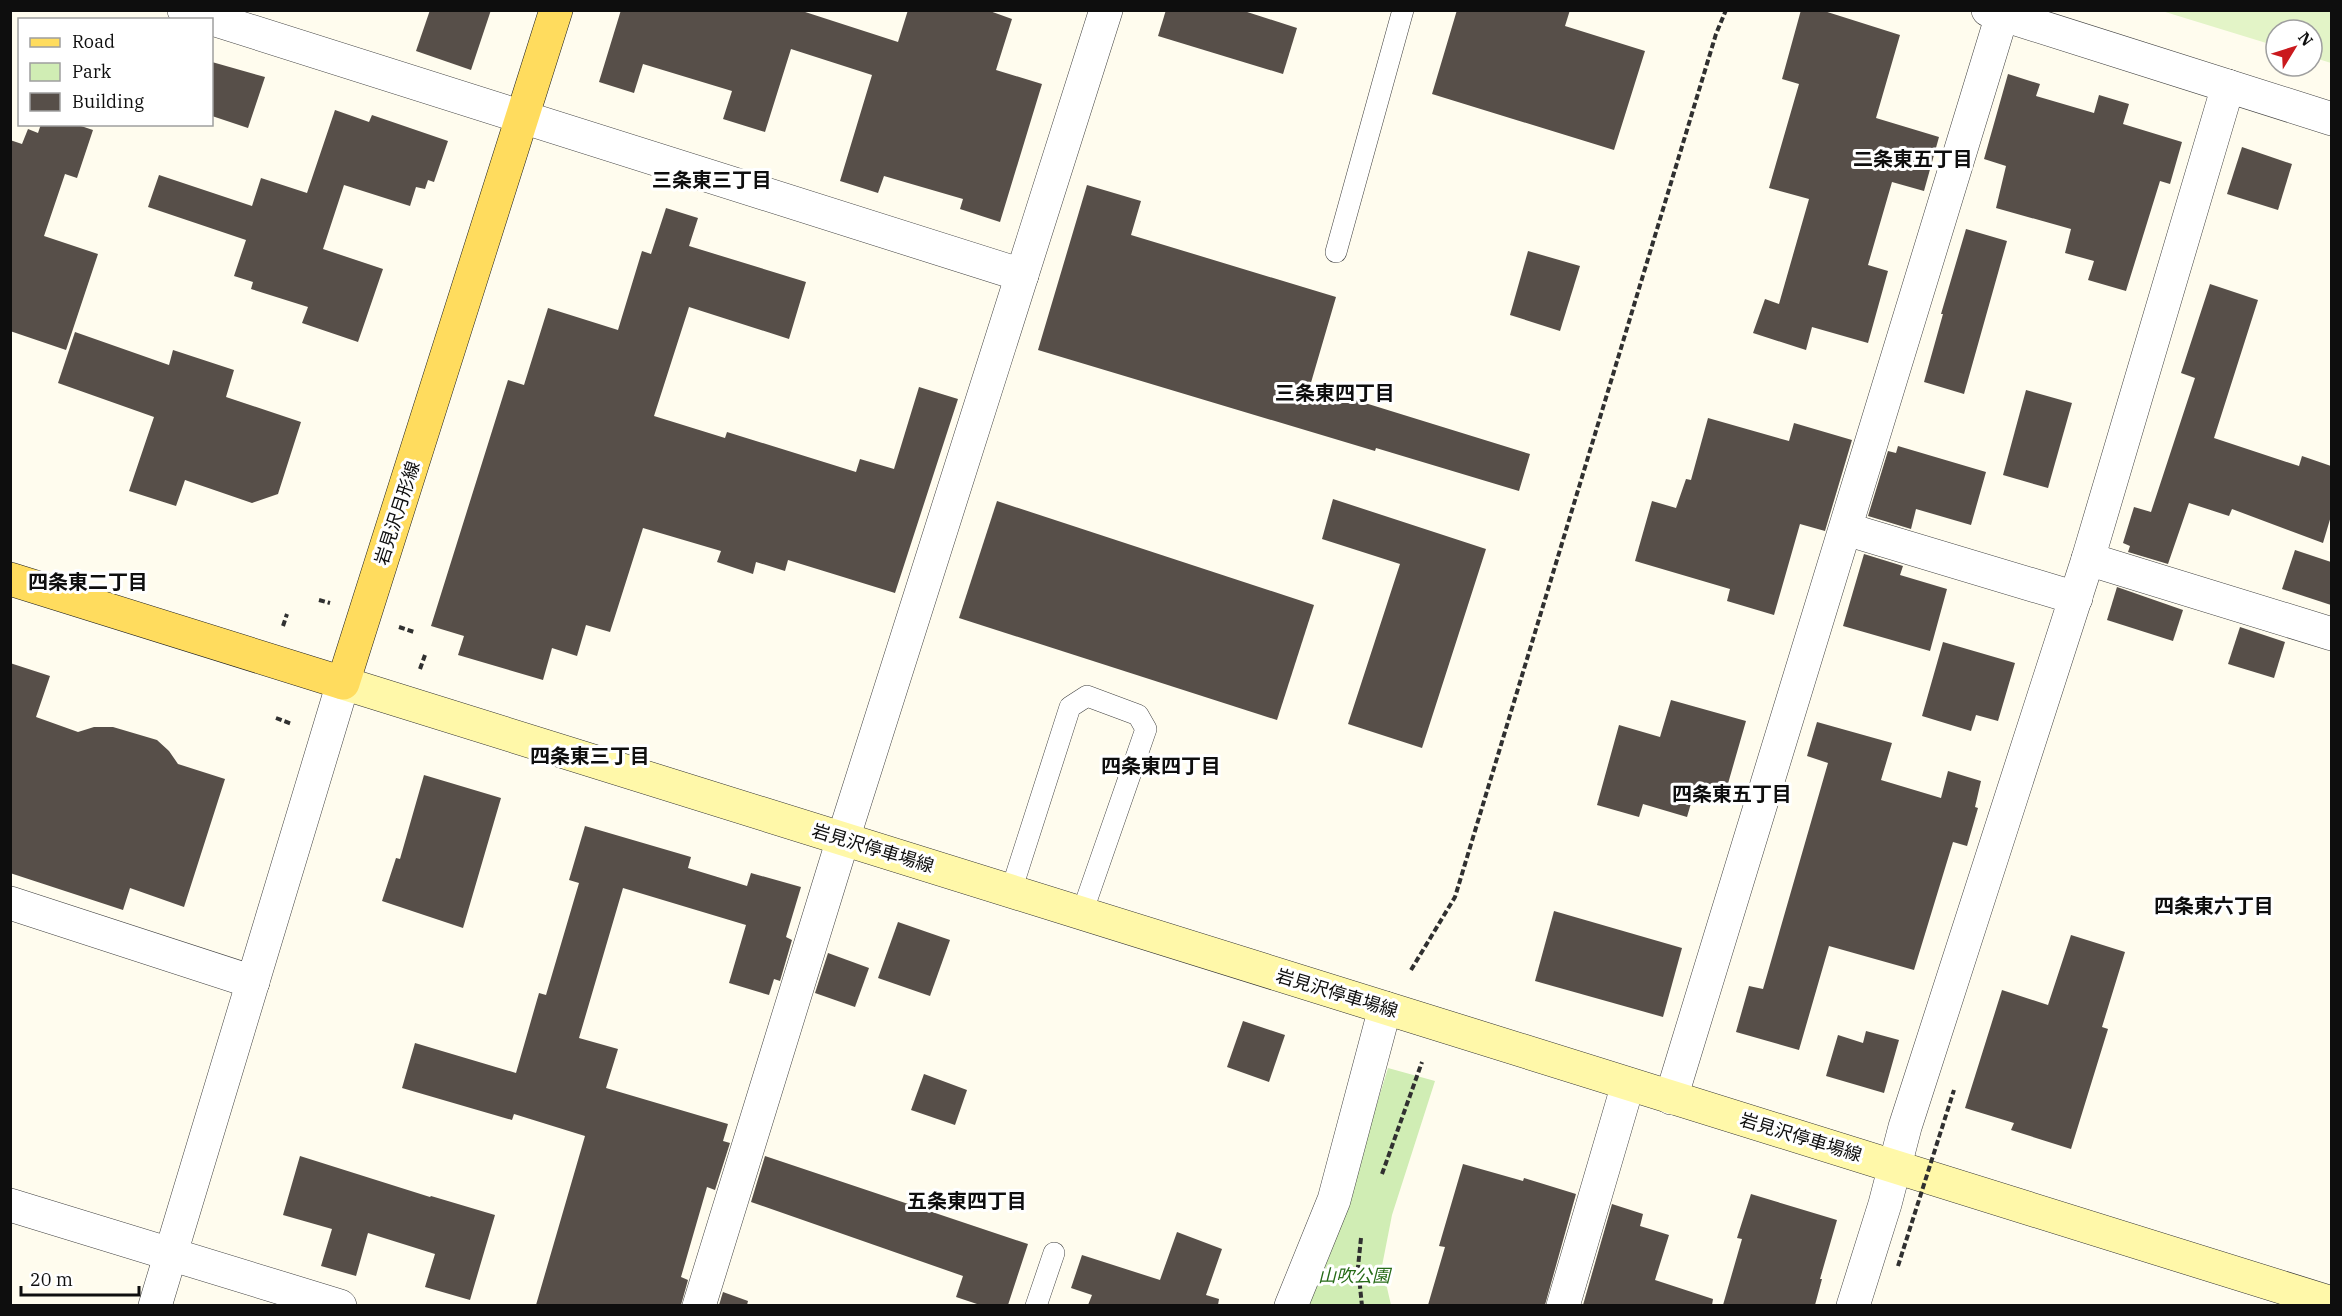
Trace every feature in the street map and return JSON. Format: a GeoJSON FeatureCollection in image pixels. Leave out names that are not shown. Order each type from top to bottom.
{"type":"FeatureCollection","features":[{"type":"Feature","properties":{"kind":"main road","name":"岩見沢月形線"},"geometry":{"type":"LineString","coordinates":[[343,683],[556,10]]}},
{"type":"Feature","properties":{"kind":"main road"},"geometry":{"type":"LineString","coordinates":[[10,579],[343,683]]}},
{"type":"Feature","properties":{"kind":"main road","name":"岩見沢停車場線"},"geometry":{"type":"LineString","coordinates":[[343,683],[2331,1303]]}},
{"type":"Feature","properties":{"kind":"street"},"geometry":{"type":"LineString","coordinates":[[184,10],[209,18]]}},
{"type":"Feature","properties":{"kind":"street"},"geometry":{"type":"LineString","coordinates":[[699,1305],[843,839],[1106,10]]}},
{"type":"Feature","properties":{"kind":"street"},"geometry":{"type":"LineString","coordinates":[[1671,1098],[1846,529],[1995,13],[2331,119]]}},
{"type":"Feature","properties":{"kind":"street"},"geometry":{"type":"LineString","coordinates":[[213,19],[1022,275]]}},
{"type":"Feature","properties":{"kind":"street"},"geometry":{"type":"LineString","coordinates":[[1853,1305],[1896,1166],[1905,1127],[2076,598],[2228,87]]}},
{"type":"Feature","properties":{"kind":"street"},"geometry":{"type":"LineString","coordinates":[[1846,529],[2076,598]]}},
{"type":"Feature","properties":{"kind":"street"},"geometry":{"type":"LineString","coordinates":[[2088,559],[2331,634]]}},
{"type":"Feature","properties":{"kind":"street"},"geometry":{"type":"LineString","coordinates":[[155,1305],[343,683]]}},
{"type":"Feature","properties":{"kind":"street"},"geometry":{"type":"LineString","coordinates":[[10,903],[253,982]]}},
{"type":"Feature","properties":{"kind":"street"},"geometry":{"type":"LineString","coordinates":[[1291,1305],[1334,1200],[1385,1008]]}},
{"type":"Feature","properties":{"kind":"street"},"geometry":{"type":"LineString","coordinates":[[1563,1305],[1628,1084]]}},
{"type":"Feature","properties":{"kind":"street"},"geometry":{"type":"LineString","coordinates":[[10,1205],[340,1305]]}},
{"type":"Feature","properties":{"kind":"lane"},"geometry":{"type":"LineString","coordinates":[[1336,252],[1403,10]]}},
{"type":"Feature","properties":{"kind":"lane"},"geometry":{"type":"LineString","coordinates":[[1011,891],[1070,707],[1088,696],[1138,715],[1146,729],[1083,914]]}},
{"type":"Feature","properties":{"kind":"lane"},"geometry":{"type":"LineString","coordinates":[[1036,1305],[1054,1253]]}},
{"type":"Feature","properties":{"kind":"path"},"geometry":{"type":"LineString","coordinates":[[1411,970],[1455,897],[1713,45],[1726,10]]}},
{"type":"Feature","properties":{"kind":"path"},"geometry":{"type":"LineString","coordinates":[[1379,1181],[1422,1062]]}},
{"type":"Feature","properties":{"kind":"path"},"geometry":{"type":"LineString","coordinates":[[1898,1266],[1954,1090]]}},
{"type":"Feature","properties":{"kind":"path"},"geometry":{"type":"LineString","coordinates":[[1362,1235],[1358,1267],[1362,1305]]}},
{"type":"Feature","properties":{"kind":"green space"},"geometry":{"type":"Polygon","coordinates":[[[2162,11],[2331,11],[2331,63],[2324,61],[2324,18],[2264,18],[2264,42],[2162,11]]]}},
{"type":"Feature","properties":{"kind":"green space","name":"山吹公園"},"geometry":{"type":"Polygon","coordinates":[[[1388,1068],[1435,1081],[1392,1215],[1382,1266],[1391,1305],[1308,1306],[1331,1252],[1388,1068]]]}},
{"type":"Feature","properties":{"kind":"building"},"geometry":{"type":"Polygon","coordinates":[[[430,10],[491,10],[471,70],[416,51],[430,10]]]}},
{"type":"Feature","properties":{"kind":"building"},"geometry":{"type":"Polygon","coordinates":[[[621,10],[799,10],[898,42],[908,10],[987,10],[1012,19],[996,70],[1042,84],[1000,222],[960,209],[963,199],[884,176],[878,193],[840,181],[872,75],[791,49],[765,132],[723,119],[732,91],[643,64],[634,93],[599,82],[621,10]]]}},
{"type":"Feature","properties":{"kind":"building"},"geometry":{"type":"Polygon","coordinates":[[[1166,10],[1241,10],[1297,28],[1283,74],[1158,36],[1166,10]]]}},
{"type":"Feature","properties":{"kind":"building"},"geometry":{"type":"Polygon","coordinates":[[[1457,10],[1570,10],[1565,26],[1645,51],[1614,150],[1432,94],[1457,10]]]}},
{"type":"Feature","properties":{"kind":"building"},"geometry":{"type":"Polygon","coordinates":[[[1801,10],[1821,10],[1900,35],[1876,118],[1939,137],[1924,191],[1892,182],[1868,265],[1888,271],[1868,343],[1812,327],[1806,350],[1753,333],[1765,299],[1779,304],[1809,199],[1769,188],[1799,84],[1782,79],[1801,10]]]}},
{"type":"Feature","properties":{"kind":"building"},"geometry":{"type":"Polygon","coordinates":[[[213,62],[265,77],[248,128],[213,116],[213,62]]]}},
{"type":"Feature","properties":{"kind":"building"},"geometry":{"type":"Polygon","coordinates":[[[2008,74],[2040,84],[2036,96],[2094,113],[2099,95],[2129,104],[2123,124],[2182,142],[2170,184],[2160,181],[2126,291],[2088,280],[2094,261],[2065,253],[2071,229],[1996,208],[2006,166],[1984,159],[2008,74]]]}},
{"type":"Feature","properties":{"kind":"building"},"geometry":{"type":"Polygon","coordinates":[[[335,110],[369,122],[372,115],[448,141],[434,182],[428,180],[425,189],[416,187],[410,206],[344,185],[323,249],[383,269],[358,342],[302,323],[308,307],[251,289],[253,282],[234,276],[246,240],[148,207],[159,175],[252,206],[261,178],[307,193],[335,110]]]}},
{"type":"Feature","properties":{"kind":"building"},"geometry":{"type":"Polygon","coordinates":[[[40,126],[81,126],[93,130],[77,178],[65,174],[44,236],[98,254],[66,350],[10,331],[10,140],[22,144],[28,129],[38,133],[40,126]]]}},
{"type":"Feature","properties":{"kind":"building"},"geometry":{"type":"Polygon","coordinates":[[[2242,147],[2292,164],[2278,210],[2227,194],[2242,147]]]}},
{"type":"Feature","properties":{"kind":"building"},"geometry":{"type":"Polygon","coordinates":[[[1087,185],[1141,201],[1131,235],[1336,297],[1310,386],[1530,454],[1519,491],[1376,448],[1375,451],[1038,350],[1087,185]]]}},
{"type":"Feature","properties":{"kind":"building"},"geometry":{"type":"Polygon","coordinates":[[[666,208],[698,218],[689,246],[806,282],[789,339],[689,307],[654,416],[725,438],[727,432],[856,472],[860,459],[894,469],[919,387],[958,399],[895,593],[788,560],[785,571],[756,562],[753,574],[717,562],[721,551],[643,528],[610,632],[586,625],[577,656],[552,648],[543,680],[458,655],[464,636],[431,626],[508,380],[524,385],[548,308],[618,330],[642,251],[651,254],[666,208]]]}},
{"type":"Feature","properties":{"kind":"building"},"geometry":{"type":"Polygon","coordinates":[[[1966,229],[2007,241],[1964,394],[1924,382],[1966,229]]]}},
{"type":"Feature","properties":{"kind":"building"},"geometry":{"type":"Polygon","coordinates":[[[1528,251],[1580,266],[1560,331],[1510,315],[1528,251]]]}},
{"type":"Feature","properties":{"kind":"building"},"geometry":{"type":"Polygon","coordinates":[[[2210,284],[2258,300],[2214,438],[2299,466],[2302,456],[2331,466],[2331,516],[2323,543],[2232,509],[2229,516],[2189,503],[2168,564],[2128,552],[2130,546],[2123,543],[2134,507],[2151,512],[2195,378],[2181,373],[2210,284]]]}},
{"type":"Feature","properties":{"kind":"building"},"geometry":{"type":"Polygon","coordinates":[[[75,332],[169,365],[173,350],[234,370],[226,397],[301,422],[278,494],[252,503],[185,480],[176,506],[129,491],[154,417],[58,383],[75,332]]]}},
{"type":"Feature","properties":{"kind":"building"},"geometry":{"type":"Polygon","coordinates":[[[2026,390],[2072,403],[2048,488],[2003,475],[2026,390]]]}},
{"type":"Feature","properties":{"kind":"building"},"geometry":{"type":"Polygon","coordinates":[[[1708,418],[1789,441],[1794,423],[1852,440],[1825,531],[1800,524],[1774,615],[1727,601],[1730,589],[1635,561],[1652,501],[1676,508],[1686,479],[1691,480],[1708,418]]]}},
{"type":"Feature","properties":{"kind":"building"},"geometry":{"type":"Polygon","coordinates":[[[1898,446],[1986,472],[1971,525],[1916,509],[1911,529],[1868,516],[1888,451],[1896,453],[1898,446]]]}},
{"type":"Feature","properties":{"kind":"building"},"geometry":{"type":"Polygon","coordinates":[[[1333,499],[1486,549],[1422,748],[1348,724],[1400,564],[1322,539],[1333,499]]]}},
{"type":"Feature","properties":{"kind":"building"},"geometry":{"type":"Polygon","coordinates":[[[997,501],[1314,605],[1277,720],[959,618],[997,501]]]}},
{"type":"Feature","properties":{"kind":"building"},"geometry":{"type":"Polygon","coordinates":[[[2295,550],[2331,562],[2331,605],[2282,589],[2295,550]]]}},
{"type":"Feature","properties":{"kind":"building"},"geometry":{"type":"Polygon","coordinates":[[[1864,554],[1903,566],[1900,575],[1947,589],[1930,651],[1843,626],[1864,554]]]}},
{"type":"Feature","properties":{"kind":"building"},"geometry":{"type":"Polygon","coordinates":[[[2117,587],[2183,610],[2173,641],[2107,620],[2117,587]]]}},
{"type":"Feature","properties":{"kind":"building"},"geometry":{"type":"Polygon","coordinates":[[[2240,627],[2285,642],[2274,678],[2228,664],[2240,627]]]}},
{"type":"Feature","properties":{"kind":"building"},"geometry":{"type":"Polygon","coordinates":[[[1943,642],[2015,663],[1998,721],[1976,715],[1971,731],[1922,716],[1943,642]]]}},
{"type":"Feature","properties":{"kind":"building"},"geometry":{"type":"Polygon","coordinates":[[[10,663],[50,676],[36,717],[78,732],[94,727],[113,727],[157,740],[178,764],[225,779],[184,907],[130,888],[123,910],[10,873],[10,663]]]}},
{"type":"Feature","properties":{"kind":"building"},"geometry":{"type":"Polygon","coordinates":[[[1671,700],[1746,721],[1723,801],[1694,793],[1687,817],[1643,804],[1639,817],[1597,805],[1619,725],[1660,737],[1671,700]]]}},
{"type":"Feature","properties":{"kind":"building"},"geometry":{"type":"Polygon","coordinates":[[[1817,722],[1892,743],[1881,780],[1941,798],[1948,771],[1981,781],[1975,807],[1978,808],[1967,846],[1953,842],[1914,970],[1829,946],[1799,1050],[1736,1032],[1749,986],[1763,989],[1828,763],[1807,756],[1817,722]]]}},
{"type":"Feature","properties":{"kind":"building"},"geometry":{"type":"Polygon","coordinates":[[[424,775],[501,798],[463,928],[382,901],[396,858],[400,859],[424,775]]]}},
{"type":"Feature","properties":{"kind":"building"},"geometry":{"type":"Polygon","coordinates":[[[585,826],[691,857],[688,868],[747,886],[751,873],[801,887],[786,937],[792,940],[780,981],[774,979],[769,995],[729,983],[746,925],[623,888],[579,1038],[618,1049],[606,1088],[728,1124],[723,1141],[730,1143],[715,1190],[707,1187],[681,1277],[688,1280],[681,1305],[536,1305],[585,1136],[514,1114],[512,1120],[402,1088],[415,1043],[516,1073],[539,993],[546,995],[579,883],[569,880],[585,826]]]}},
{"type":"Feature","properties":{"kind":"building"},"geometry":{"type":"Polygon","coordinates":[[[1554,911],[1682,948],[1663,1017],[1535,981],[1554,911]]]}},
{"type":"Feature","properties":{"kind":"building"},"geometry":{"type":"Polygon","coordinates":[[[898,922],[950,940],[930,996],[878,978],[898,922]]]}},
{"type":"Feature","properties":{"kind":"building"},"geometry":{"type":"Polygon","coordinates":[[[2071,935],[2125,952],[2102,1027],[2108,1029],[2071,1149],[2011,1130],[2014,1123],[1965,1108],[2002,990],[2048,1005],[2071,935]]]}},
{"type":"Feature","properties":{"kind":"building"},"geometry":{"type":"Polygon","coordinates":[[[828,953],[869,968],[855,1007],[815,993],[828,953]]]}},
{"type":"Feature","properties":{"kind":"building"},"geometry":{"type":"Polygon","coordinates":[[[1243,1021],[1285,1035],[1269,1082],[1227,1067],[1243,1021]]]}},
{"type":"Feature","properties":{"kind":"building"},"geometry":{"type":"Polygon","coordinates":[[[1866,1031],[1899,1040],[1884,1093],[1826,1076],[1838,1035],[1863,1043],[1866,1031]]]}},
{"type":"Feature","properties":{"kind":"building"},"geometry":{"type":"Polygon","coordinates":[[[924,1074],[967,1090],[955,1125],[911,1110],[924,1074]]]}},
{"type":"Feature","properties":{"kind":"building"},"geometry":{"type":"Polygon","coordinates":[[[300,1156],[495,1215],[470,1300],[425,1287],[435,1254],[368,1233],[356,1276],[321,1266],[332,1229],[283,1215],[300,1156]]]}},
{"type":"Feature","properties":{"kind":"building"},"geometry":{"type":"Polygon","coordinates":[[[765,1156],[1028,1244],[1008,1305],[980,1305],[956,1297],[963,1276],[751,1202],[765,1156]]]}},
{"type":"Feature","properties":{"kind":"building"},"geometry":{"type":"Polygon","coordinates":[[[1463,1164],[1523,1181],[1524,1178],[1576,1194],[1545,1305],[1428,1305],[1445,1247],[1439,1246],[1463,1164]]]}},
{"type":"Feature","properties":{"kind":"building"},"geometry":{"type":"Polygon","coordinates":[[[1751,1194],[1837,1220],[1815,1305],[1723,1305],[1742,1239],[1737,1238],[1751,1194]]]}},
{"type":"Feature","properties":{"kind":"building"},"geometry":{"type":"Polygon","coordinates":[[[1612,1204],[1643,1214],[1640,1226],[1669,1235],[1655,1280],[1713,1299],[1712,1305],[1583,1305],[1612,1204]]]}},
{"type":"Feature","properties":{"kind":"building"},"geometry":{"type":"Polygon","coordinates":[[[1177,1232],[1222,1249],[1206,1295],[1219,1299],[1218,1305],[1088,1305],[1092,1295],[1071,1288],[1082,1255],[1160,1280],[1177,1232]]]}},
{"type":"Feature","properties":{"kind":"building"},"geometry":{"type":"Polygon","coordinates":[[[723,1292],[748,1301],[747,1305],[719,1305],[723,1292]]]}},
{"type":"Feature","properties":{"kind":"district","name":"二条東五丁目"},"geometry":{"type":"Point","coordinates":[1913,158]}},
{"type":"Feature","properties":{"kind":"district","name":"三条東三丁目"},"geometry":{"type":"Point","coordinates":[712,179]}},
{"type":"Feature","properties":{"kind":"district","name":"三条東四丁目"},"geometry":{"type":"Point","coordinates":[1335,392]}},
{"type":"Feature","properties":{"kind":"district","name":"四条東二丁目"},"geometry":{"type":"Point","coordinates":[88,581]}},
{"type":"Feature","properties":{"kind":"district","name":"四条東三丁目"},"geometry":{"type":"Point","coordinates":[590,755]}},
{"type":"Feature","properties":{"kind":"district","name":"四条東四丁目"},"geometry":{"type":"Point","coordinates":[1161,765]}},
{"type":"Feature","properties":{"kind":"district","name":"四条東五丁目"},"geometry":{"type":"Point","coordinates":[1732,793]}},
{"type":"Feature","properties":{"kind":"district","name":"四条東六丁目"},"geometry":{"type":"Point","coordinates":[2214,905]}},
{"type":"Feature","properties":{"kind":"district","name":"五条東四丁目"},"geometry":{"type":"Point","coordinates":[967,1200]}}]}
